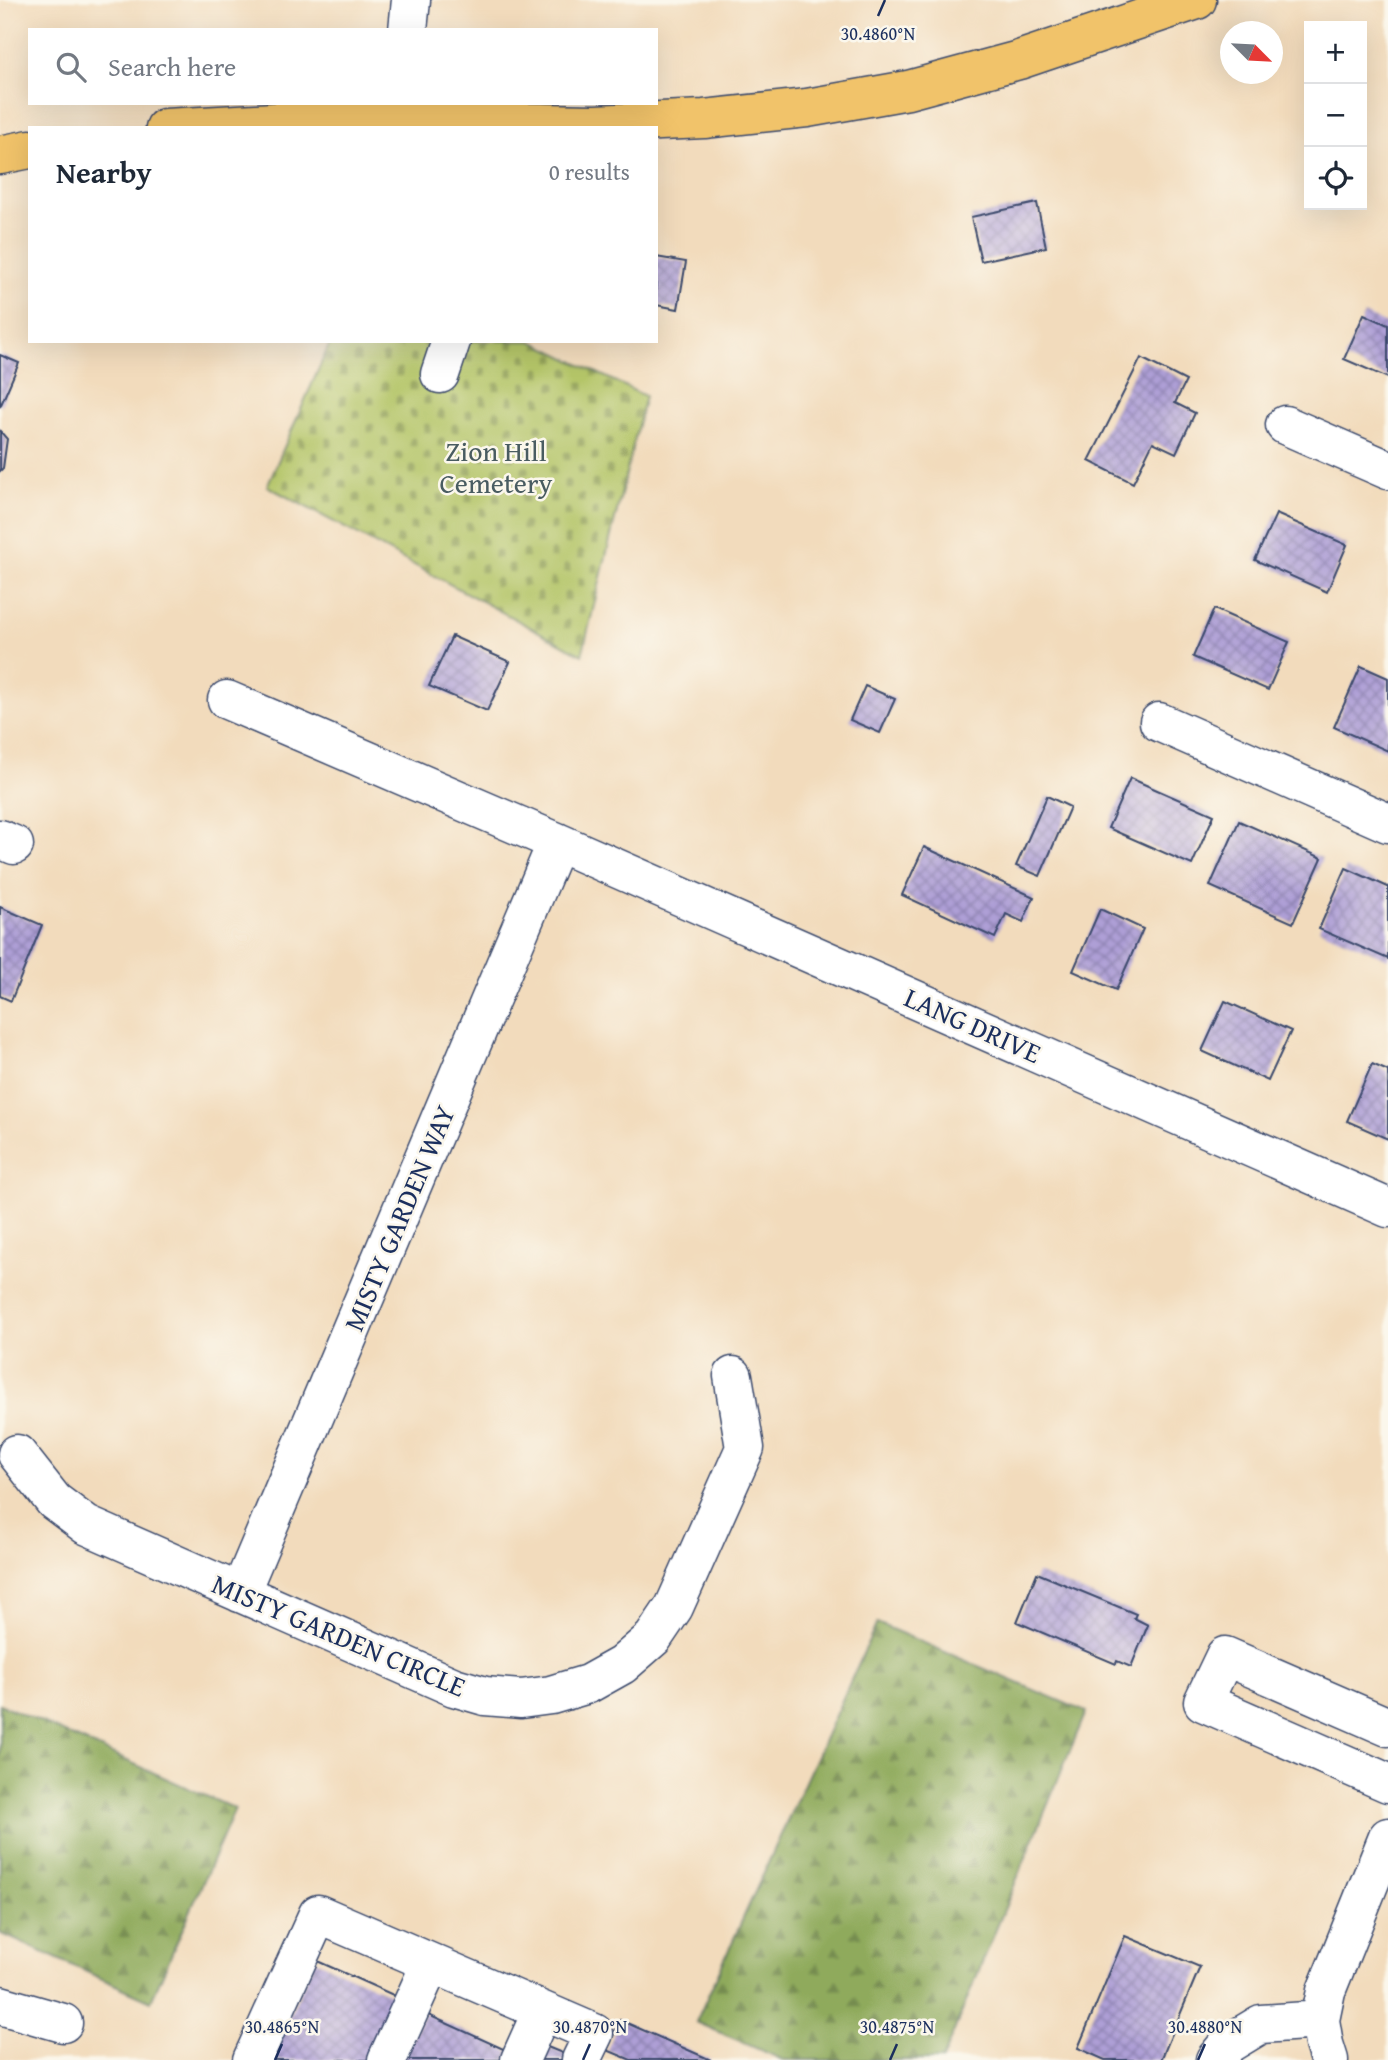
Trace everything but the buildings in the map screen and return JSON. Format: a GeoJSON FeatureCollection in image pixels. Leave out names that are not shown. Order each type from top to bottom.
{"type":"FeatureCollection","features":[{"type":"Feature","properties":{"kind":"main road"},"geometry":{"type":"LineString","coordinates":[[197,126],[400,112],[481,125],[595,124],[676,120],[807,108],[908,90],[1019,60],[1197,0]]}},
{"type":"Feature","properties":{"kind":"main road"},"geometry":{"type":"LineString","coordinates":[[0,155],[28,149]]}},
{"type":"Feature","properties":{"kind":"street"},"geometry":{"type":"LineString","coordinates":[[408,28],[411,0]]}},
{"type":"Feature","properties":{"kind":"street"},"geometry":{"type":"LineString","coordinates":[[1285,425],[1388,470]]}},
{"type":"Feature","properties":{"kind":"street","name":"LANG DRIVE"},"geometry":{"type":"LineString","coordinates":[[227,700],[557,842],[1388,1208]]}},
{"type":"Feature","properties":{"kind":"street"},"geometry":{"type":"LineString","coordinates":[[1158,722],[1388,823]]}},
{"type":"Feature","properties":{"kind":"street","name":"MISTY GARDEN WAY"},"geometry":{"type":"LineString","coordinates":[[240,1593],[557,842]]}},
{"type":"Feature","properties":{"kind":"street","name":"MISTY GARDEN CIRCLE"},"geometry":{"type":"LineString","coordinates":[[17,1454],[54,1501],[86,1525],[454,1687],[485,1696],[521,1699],[551,1695],[588,1684],[622,1665],[653,1638],[674,1607],[745,1448],[733,1377]]}},
{"type":"Feature","properties":{"kind":"street"},"geometry":{"type":"LineString","coordinates":[[1388,1727],[1224,1656],[1203,1702],[1388,1783]]}},
{"type":"Feature","properties":{"kind":"street"},"geometry":{"type":"LineString","coordinates":[[1329,2060],[1320,2020],[1326,1991],[1388,1837]]}},
{"type":"Feature","properties":{"kind":"street"},"geometry":{"type":"LineString","coordinates":[[252,2060],[318,1914],[594,2032],[585,2059]]}},
{"type":"Feature","properties":{"kind":"street"},"geometry":{"type":"LineString","coordinates":[[387,2060],[432,1963]]}},
{"type":"Feature","properties":{"kind":"street"},"geometry":{"type":"LineString","coordinates":[[0,2005],[63,2023]]}},
{"type":"Feature","properties":{"kind":"street"},"geometry":{"type":"LineString","coordinates":[[520,2060],[542,2011]]}},
{"type":"Feature","properties":{"kind":"street"},"geometry":{"type":"LineString","coordinates":[[1214,2060],[1228,2044],[1261,2024],[1320,2020]]}},
{"type":"Feature","properties":{"kind":"green space","name":"Zion Hill Cemetery"},"geometry":{"type":"Polygon","coordinates":[[[330,343],[536,343],[645,396],[582,655],[267,486],[330,343]]]}},
{"type":"Feature","properties":{"kind":"green space"},"geometry":{"type":"Polygon","coordinates":[[[877,1623],[1086,1712],[942,2060],[783,2060],[696,2022],[877,1623]]]}},
{"type":"Feature","properties":{"kind":"green space"},"geometry":{"type":"Polygon","coordinates":[[[0,1704],[235,1809],[151,2001],[0,1933],[0,1704]]]}}]}
